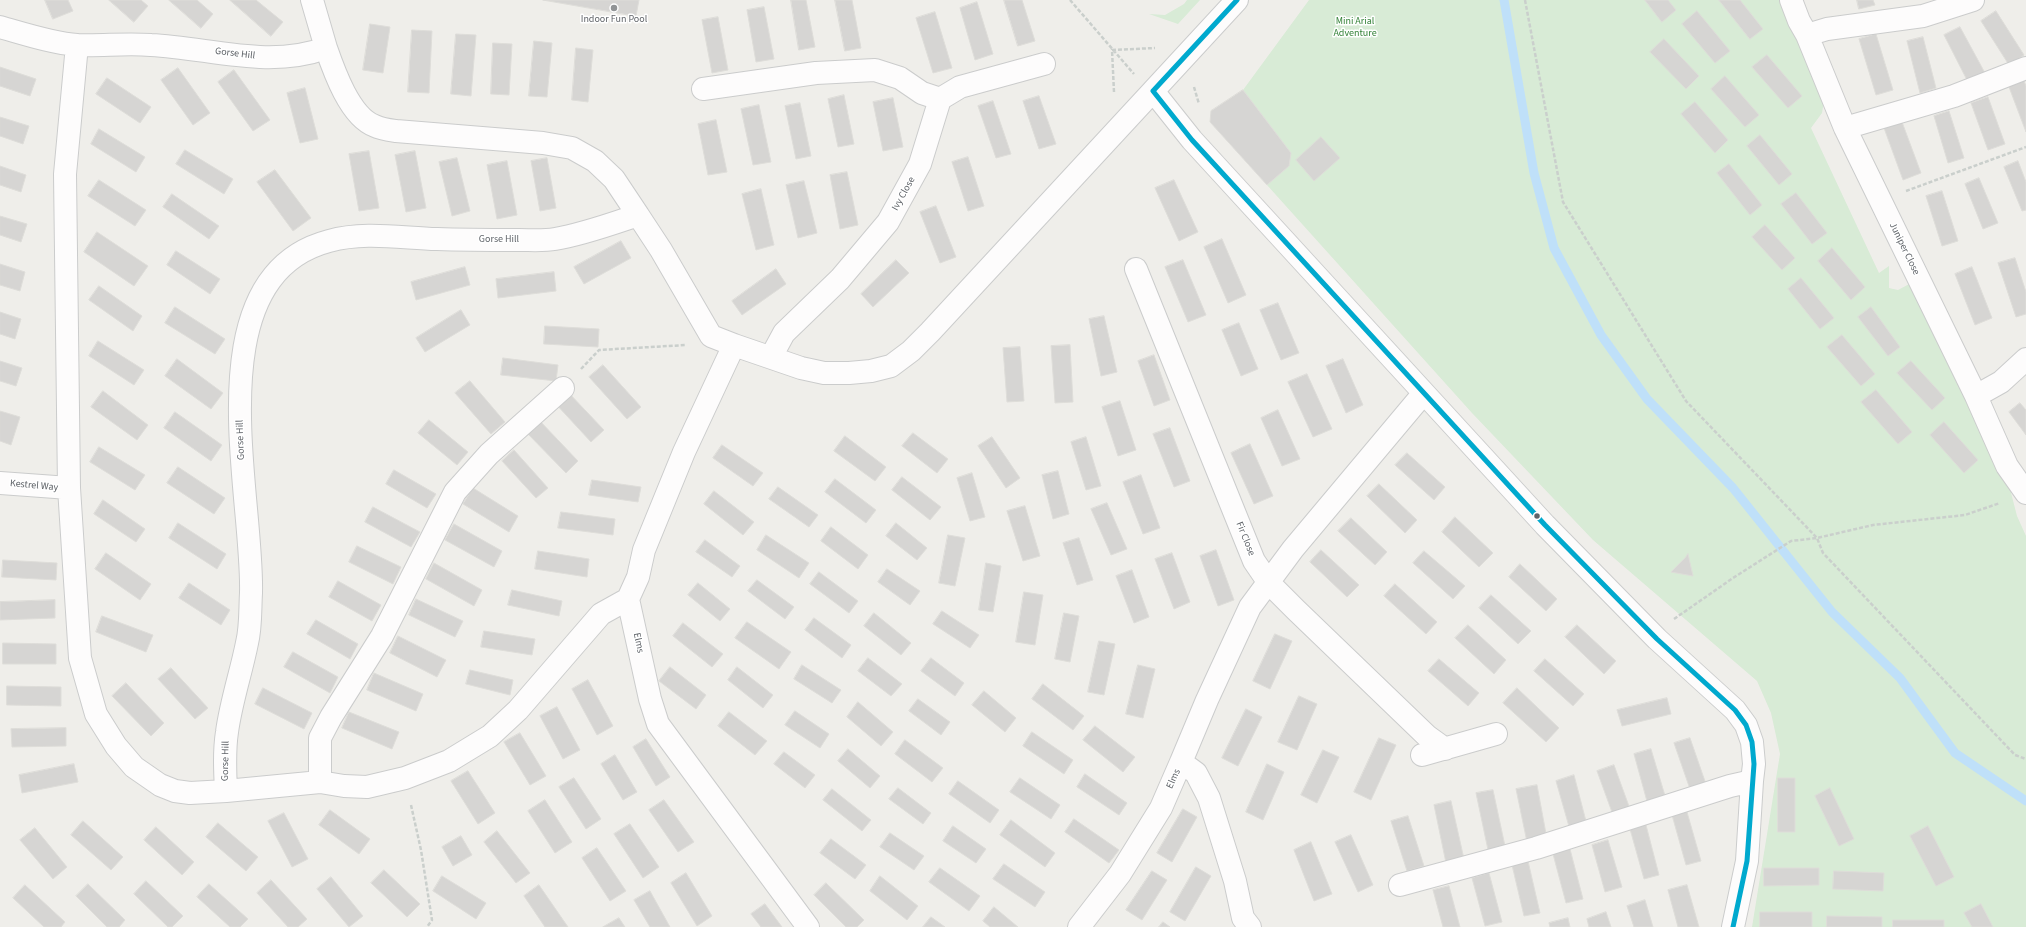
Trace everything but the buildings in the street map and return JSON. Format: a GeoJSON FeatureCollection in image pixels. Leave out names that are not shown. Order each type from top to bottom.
{"type":"FeatureCollection","features":[{"type":"Feature","properties":{"kind":"lane"},"geometry":{"type":"LineString","coordinates":[[312,0],[326,48],[338,80],[355,110],[374,126],[396,131],[543,143],[572,148],[595,161],[614,179],[662,250],[711,336],[771,357],[824,373],[871,371],[891,366],[911,351],[1237,0]]}},
{"type":"Feature","properties":{"kind":"lane","name":"Juniper Close"},"geometry":{"type":"LineString","coordinates":[[1791,0],[1845,128],[1976,396],[2007,466],[2025,491]]}},
{"type":"Feature","properties":{"kind":"lane"},"geometry":{"type":"LineString","coordinates":[[1807,35],[1827,29],[1923,16],[1973,0]]}},
{"type":"Feature","properties":{"kind":"lane"},"geometry":{"type":"LineString","coordinates":[[0,27],[77,45]]}},
{"type":"Feature","properties":{"kind":"lane","name":"Gorse Hill"},"geometry":{"type":"LineString","coordinates":[[326,48],[307,55],[283,58],[249,57],[151,45],[77,45],[65,174],[69,488],[80,658],[96,714],[116,746],[134,767],[160,785],[175,791],[226,791],[224,768],[227,732],[248,640],[251,590],[240,434],[241,379],[247,335],[256,306],[271,279],[286,262],[305,249],[330,240],[364,236],[438,239],[553,240],[593,230],[638,215]]}},
{"type":"Feature","properties":{"kind":"lane"},"geometry":{"type":"LineString","coordinates":[[703,89],[816,73],[874,70],[900,78],[922,93],[940,99],[960,86],[1044,64]]}},
{"type":"Feature","properties":{"kind":"lane"},"geometry":{"type":"LineString","coordinates":[[1845,128],[1954,96],[2026,68]]}},
{"type":"Feature","properties":{"kind":"lane"},"geometry":{"type":"LineString","coordinates":[[1153,91],[1192,140],[1423,394],[1545,525],[1657,639],[1724,700],[1746,725],[1752,742],[1754,764],[1747,861],[1733,927]]}},
{"type":"Feature","properties":{"kind":"lane","name":"Ivy Close"},"geometry":{"type":"LineString","coordinates":[[771,357],[784,333],[840,278],[888,222],[920,164],[940,99]]}},
{"type":"Feature","properties":{"kind":"lane","name":"Fir Close"},"geometry":{"type":"LineString","coordinates":[[1136,269],[1254,561],[1270,582],[1296,610],[1427,736],[1445,749]]}},
{"type":"Feature","properties":{"kind":"lane"},"geometry":{"type":"LineString","coordinates":[[226,791],[320,782],[344,786],[367,787],[405,778],[449,761],[490,736],[518,710],[601,614],[628,599],[638,577],[644,550],[684,452],[734,344]]}},
{"type":"Feature","properties":{"kind":"lane"},"geometry":{"type":"LineString","coordinates":[[1976,396],[2001,382],[2026,360]]}},
{"type":"Feature","properties":{"kind":"lane"},"geometry":{"type":"LineString","coordinates":[[320,782],[320,738],[331,717],[382,636],[455,492],[489,454],[563,388]]}},
{"type":"Feature","properties":{"kind":"lane"},"geometry":{"type":"LineString","coordinates":[[1181,762],[1207,700],[1250,607],[1293,549],[1423,394]]}},
{"type":"Feature","properties":{"kind":"lane","name":"Kestrel Way"},"geometry":{"type":"LineString","coordinates":[[0,483],[69,488]]}},
{"type":"Feature","properties":{"kind":"lane","name":"Elms"},"geometry":{"type":"LineString","coordinates":[[628,599],[650,699],[658,724],[808,927]]}},
{"type":"Feature","properties":{"kind":"lane"},"geometry":{"type":"LineString","coordinates":[[1422,755],[1496,734]]}},
{"type":"Feature","properties":{"kind":"lane","name":"Elms"},"geometry":{"type":"LineString","coordinates":[[1079,927],[1120,874],[1161,808],[1181,762],[1196,774],[1209,798],[1236,881],[1242,918],[1250,927]]}},
{"type":"Feature","properties":{"kind":"lane"},"geometry":{"type":"LineString","coordinates":[[1400,885],[1536,848],[1730,786],[1752,781]]}},
{"type":"Feature","properties":{"kind":"path"},"geometry":{"type":"LineString","coordinates":[[1070,0],[1137,78],[1153,91]]}},
{"type":"Feature","properties":{"kind":"path"},"geometry":{"type":"LineString","coordinates":[[1525,0],[1563,202],[1686,401],[1817,538],[1823,553],[1872,605],[2015,755],[2026,759]]}},
{"type":"Feature","properties":{"kind":"path"},"geometry":{"type":"LineString","coordinates":[[1880,201],[2026,147]]}},
{"type":"Feature","properties":{"kind":"path"},"geometry":{"type":"LineString","coordinates":[[563,388],[599,350],[691,345],[711,336]]}},
{"type":"Feature","properties":{"kind":"path"},"geometry":{"type":"LineString","coordinates":[[1657,639],[1676,617],[1791,541],[1817,538],[1873,525],[1965,515],[2003,502],[2025,491]]}},
{"type":"Feature","properties":{"kind":"path"},"geometry":{"type":"LineString","coordinates":[[405,778],[421,850],[432,920],[426,927]]}},
{"type":"Feature","properties":{"kind":"green space"},"geometry":{"type":"Polygon","coordinates":[[[1187,0],[1200,0],[1178,24],[1149,14],[1165,15],[1184,4],[1187,0]]]}},
{"type":"Feature","properties":{"kind":"green space","name":"Mini Arial Adventure"},"geometry":{"type":"Polygon","coordinates":[[[1309,0],[1780,0],[1824,101],[1822,113],[1811,128],[1879,273],[1889,266],[1889,288],[1898,290],[1913,282],[2008,481],[2017,516],[2026,536],[2026,927],[1752,927],[1780,754],[1771,713],[1757,681],[1593,540],[1472,413],[1267,185],[1289,166],[1291,153],[1243,90],[1309,0]]]}},
{"type":"Feature","properties":{"kind":"waterway"},"geometry":{"type":"LineString","coordinates":[[1504,0],[1534,173],[1554,248],[1601,335],[1647,399],[1733,488],[1832,612],[1900,678],[1955,753],[2026,801]]}},
{"type":"Feature","properties":{"kind":"transit line"},"geometry":{"type":"LineString","coordinates":[[1237,0],[1153,91],[1192,140],[1545,525],[1657,639],[1735,710],[1746,725],[1752,742],[1754,764],[1747,861],[1733,927]]}},
{"type":"Feature","properties":{"kind":"place","name":"Indoor Fun Pool"},"geometry":{"type":"Point","coordinates":[614,8]}}]}
